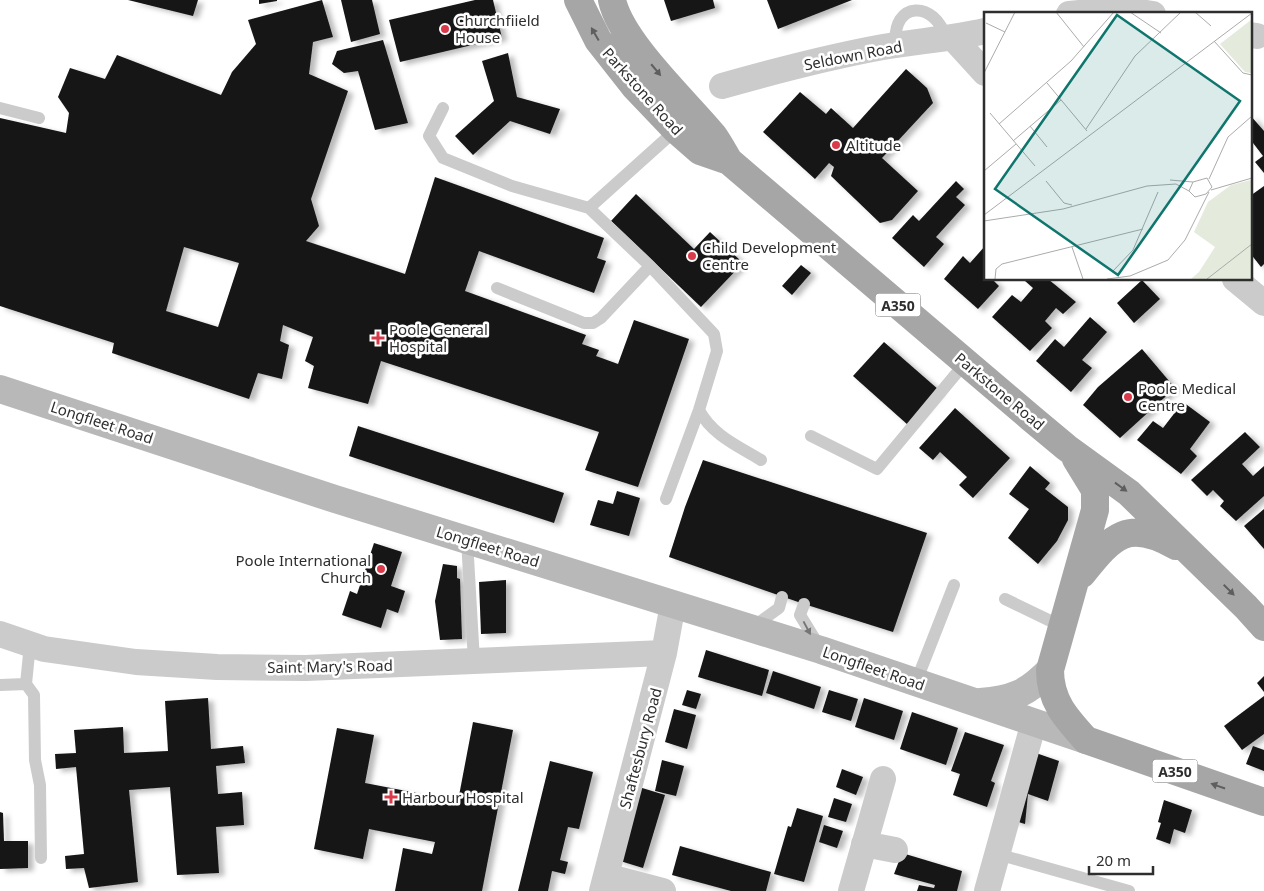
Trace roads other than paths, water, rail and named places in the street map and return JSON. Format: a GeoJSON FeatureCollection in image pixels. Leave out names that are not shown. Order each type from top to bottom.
{"type":"FeatureCollection","features":[{"type":"Feature","properties":{"kind":"main road","name":"Parkstone Road"},"geometry":{"type":"LineString","coordinates":[[578,0],[598,40],[635,87],[685,122],[714,137],[729,161],[1067,448],[1129,493],[1264,627]]}},
{"type":"Feature","properties":{"kind":"main road","name":"Parkstone Road"},"geometry":{"type":"LineString","coordinates":[[612,0],[622,26],[654,68],[685,122]]}},
{"type":"Feature","properties":{"kind":"main road","name":"Longfleet Road"},"geometry":{"type":"LineString","coordinates":[[0,389],[311,491],[822,650],[1086,740]]}},
{"type":"Feature","properties":{"kind":"main road","name":"A350"},"geometry":{"type":"LineString","coordinates":[[1067,448],[1085,471],[1095,490],[1092,524],[1064,627],[1050,670],[1050,686],[1057,703],[1068,720],[1086,740],[1264,802]]}},
{"type":"Feature","properties":{"kind":"main road","name":"A350"},"geometry":{"type":"LineString","coordinates":[[1076,582],[1100,551],[1119,536],[1142,531],[1161,538],[1194,556]]}},
{"type":"Feature","properties":{"kind":"main road","name":"Longfleet Road"},"geometry":{"type":"LineString","coordinates":[[976,702],[997,701],[1018,696],[1034,686],[1050,670]]}},
{"type":"Feature","properties":{"kind":"street"},"geometry":{"type":"LineString","coordinates":[[1088,12],[1118,9],[1139,12]]}},
{"type":"Feature","properties":{"kind":"street","name":"Seldown Road"},"geometry":{"type":"LineString","coordinates":[[722,86],[810,62],[896,45],[984,31]]}},
{"type":"Feature","properties":{"kind":"street"},"geometry":{"type":"LineString","coordinates":[[949,38],[984,72]]}},
{"type":"Feature","properties":{"kind":"street"},"geometry":{"type":"LineString","coordinates":[[1236,280],[1264,303]]}},
{"type":"Feature","properties":{"kind":"street","name":"Shaftesbury Road"},"geometry":{"type":"LineString","coordinates":[[604,884],[664,654],[672,604]]}},
{"type":"Feature","properties":{"kind":"street","name":"Saint Mary's Road"},"geometry":{"type":"LineString","coordinates":[[0,634],[44,649],[136,662],[217,667],[306,668],[664,654]]}},
{"type":"Feature","properties":{"kind":"street"},"geometry":{"type":"LineString","coordinates":[[987,891],[1034,722]]}},
{"type":"Feature","properties":{"kind":"street"},"geometry":{"type":"LineString","coordinates":[[851,891],[883,779]]}},
{"type":"Feature","properties":{"kind":"street"},"geometry":{"type":"LineString","coordinates":[[864,844],[895,850]]}},
{"type":"Feature","properties":{"kind":"street"},"geometry":{"type":"LineString","coordinates":[[604,884],[663,891]]}},
{"type":"Feature","properties":{"kind":"lane"},"geometry":{"type":"LineString","coordinates":[[896,45],[895,28],[900,13],[909,6],[931,7],[939,16],[949,38]]}},
{"type":"Feature","properties":{"kind":"lane"},"geometry":{"type":"LineString","coordinates":[[0,108],[39,118]]}},
{"type":"Feature","properties":{"kind":"lane"},"geometry":{"type":"LineString","coordinates":[[443,108],[429,136],[443,158],[512,186],[589,208],[650,266],[714,334],[717,350],[699,410],[666,499]]}},
{"type":"Feature","properties":{"kind":"lane"},"geometry":{"type":"LineString","coordinates":[[589,208],[685,122]]}},
{"type":"Feature","properties":{"kind":"lane"},"geometry":{"type":"LineString","coordinates":[[497,288],[584,323],[593,323],[601,318],[650,266]]}},
{"type":"Feature","properties":{"kind":"lane"},"geometry":{"type":"LineString","coordinates":[[811,436],[877,469],[966,363]]}},
{"type":"Feature","properties":{"kind":"lane"},"geometry":{"type":"LineString","coordinates":[[699,410],[706,423],[715,432],[761,460]]}},
{"type":"Feature","properties":{"kind":"lane"},"geometry":{"type":"LineString","coordinates":[[467,540],[474,661]]}},
{"type":"Feature","properties":{"kind":"lane"},"geometry":{"type":"LineString","coordinates":[[916,682],[954,585]]}},
{"type":"Feature","properties":{"kind":"lane"},"geometry":{"type":"LineString","coordinates":[[751,628],[779,608],[782,597]]}},
{"type":"Feature","properties":{"kind":"lane"},"geometry":{"type":"LineString","coordinates":[[1005,599],[1064,627]]}},
{"type":"Feature","properties":{"kind":"lane"},"geometry":{"type":"LineString","coordinates":[[804,604],[800,615],[822,650]]}},
{"type":"Feature","properties":{"kind":"lane"},"geometry":{"type":"LineString","coordinates":[[30,644],[26,684],[34,695],[35,760],[40,785],[41,858]]}},
{"type":"Feature","properties":{"kind":"lane"},"geometry":{"type":"LineString","coordinates":[[0,686],[26,684]]}},
{"type":"Feature","properties":{"kind":"lane"},"geometry":{"type":"LineString","coordinates":[[996,854],[1129,891]]}},
{"type":"Feature","properties":{"kind":"place","name":"Churchfiield House"},"geometry":{"type":"Point","coordinates":[445,29]}},
{"type":"Feature","properties":{"kind":"place","name":"Altitude"},"geometry":{"type":"Point","coordinates":[836,145]}},
{"type":"Feature","properties":{"kind":"place","name":"Child Development Centre"},"geometry":{"type":"Point","coordinates":[692,256]}},
{"type":"Feature","properties":{"kind":"place","name":"Poole General Hospital"},"geometry":{"type":"Point","coordinates":[378,338]}},
{"type":"Feature","properties":{"kind":"place","name":"Poole Medical Centre"},"geometry":{"type":"Point","coordinates":[1128,397]}},
{"type":"Feature","properties":{"kind":"place","name":"Poole International Church"},"geometry":{"type":"Point","coordinates":[381,569]}},
{"type":"Feature","properties":{"kind":"place","name":"Harbour Hospital"},"geometry":{"type":"Point","coordinates":[391,797]}}]}
